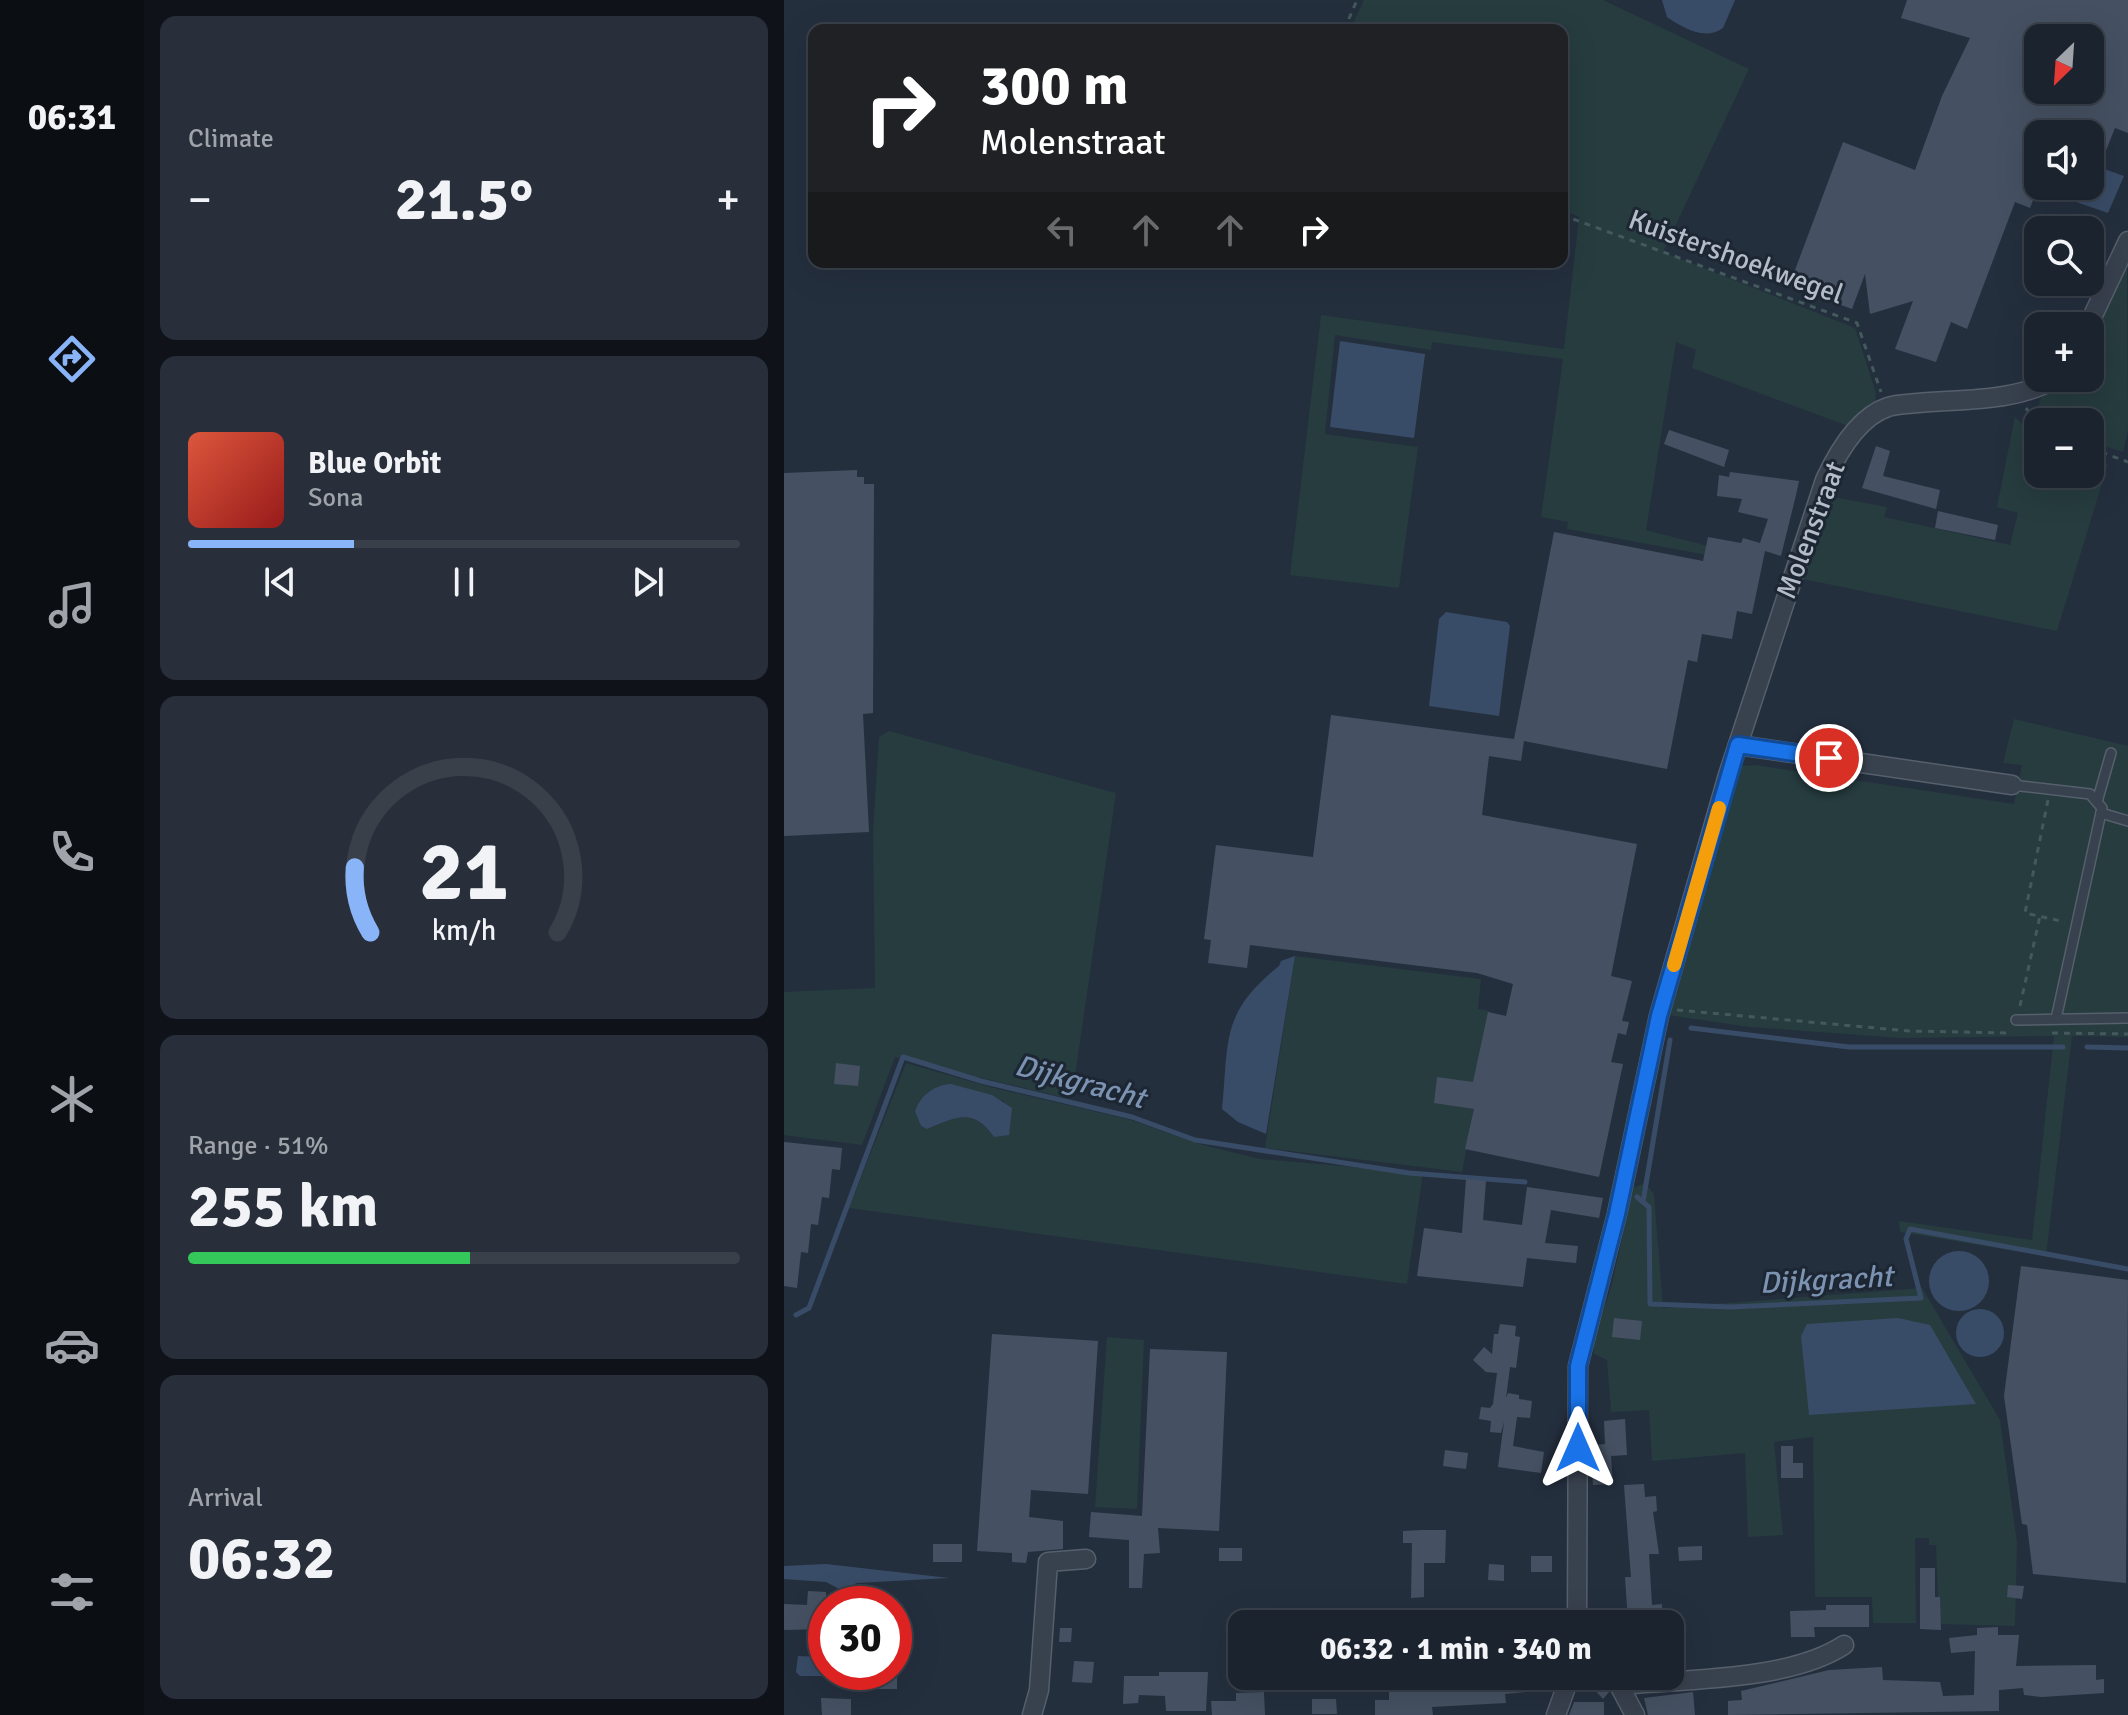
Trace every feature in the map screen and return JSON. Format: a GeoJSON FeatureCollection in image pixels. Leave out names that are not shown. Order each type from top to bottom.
{"type":"FeatureCollection","features":[{"type":"Feature","properties":{"kind":"street"},"geometry":{"type":"LineString","coordinates":[[2095,312],[2128,241]]}},
{"type":"Feature","properties":{"kind":"street"},"geometry":{"type":"LineString","coordinates":[[1887,407],[2024,392]]}},
{"type":"Feature","properties":{"kind":"street","name":"Molenstraat"},"geometry":{"type":"LineString","coordinates":[[1577,1610],[1578,1366],[1617,1214],[1662,1009],[1738,745],[1825,480],[1850,439],[1866,420],[1887,407]]}},
{"type":"Feature","properties":{"kind":"street"},"geometry":{"type":"LineString","coordinates":[[1738,745],[2012,785]]}},
{"type":"Feature","properties":{"kind":"street"},"geometry":{"type":"LineString","coordinates":[[1032,1715],[1040,1679],[1048,1562],[1086,1559]]}},
{"type":"Feature","properties":{"kind":"street"},"geometry":{"type":"LineString","coordinates":[[1684,1676],[1777,1670],[1821,1660],[1844,1645]]}},
{"type":"Feature","properties":{"kind":"street"},"geometry":{"type":"LineString","coordinates":[[1556,1715],[1565,1690]]}},
{"type":"Feature","properties":{"kind":"street"},"geometry":{"type":"LineString","coordinates":[[1620,1690],[1635,1715]]}},
{"type":"Feature","properties":{"kind":"lane"},"geometry":{"type":"LineString","coordinates":[[2056,1019],[2111,753]]}},
{"type":"Feature","properties":{"kind":"lane"},"geometry":{"type":"LineString","coordinates":[[2012,785],[2090,794],[2099,808],[2128,821]]}},
{"type":"Feature","properties":{"kind":"lane"},"geometry":{"type":"LineString","coordinates":[[2016,1020],[2127,1018]]}},
{"type":"Feature","properties":{"kind":"path"},"geometry":{"type":"LineString","coordinates":[[1347,24],[1357,0]]}},
{"type":"Feature","properties":{"kind":"path","name":"Kuistershoekwegel"},"geometry":{"type":"LineString","coordinates":[[1568,217],[1667,251],[1857,323],[1887,407]]}},
{"type":"Feature","properties":{"kind":"path"},"geometry":{"type":"LineString","coordinates":[[2104,453],[2128,462]]}},
{"type":"Feature","properties":{"kind":"path"},"geometry":{"type":"LineString","coordinates":[[2050,789],[2025,913],[2076,924]]}},
{"type":"Feature","properties":{"kind":"path"},"geometry":{"type":"LineString","coordinates":[[2016,1020],[2040,916]]}},
{"type":"Feature","properties":{"kind":"path"},"geometry":{"type":"LineString","coordinates":[[1662,1009],[1909,1031],[2025,1033]]}},
{"type":"Feature","properties":{"kind":"path"},"geometry":{"type":"LineString","coordinates":[[2040,1033],[2128,1034]]}},
{"type":"Feature","properties":{"kind":"green space"},"geometry":{"type":"Polygon","coordinates":[[[1364,0],[1603,0],[1749,69],[1663,252],[1855,328],[1876,393],[1875,404],[1848,426],[1692,368],[1696,350],[1676,342],[1646,530],[1708,546],[1707,555],[1567,529],[1568,522],[1541,517],[1563,359],[1432,342],[1431,350],[1335,335],[1325,434],[1418,447],[1399,588],[1290,575],[1321,315],[1564,349],[1579,217],[1568,212],[1568,24],[1353,24],[1364,0]]]}},
{"type":"Feature","properties":{"kind":"green space"},"geometry":{"type":"Polygon","coordinates":[[[2127,267],[2128,430],[2123,452],[2104,446],[2104,408],[2039,408],[2046,392],[2104,392],[2104,316],[2127,267]]]}},
{"type":"Feature","properties":{"kind":"green space"},"geometry":{"type":"Polygon","coordinates":[[[2015,417],[2024,426],[2024,488],[2101,488],[2057,631],[1803,579],[1828,496],[1887,507],[1884,517],[2010,545],[2018,513],[1997,507],[2015,417]]]}},
{"type":"Feature","properties":{"kind":"green space"},"geometry":{"type":"Polygon","coordinates":[[[2014,719],[2128,746],[2128,1037],[2072,1036],[2046,1256],[1900,1232],[1899,1221],[2032,1240],[2054,1036],[1900,1038],[1749,1027],[1668,1015],[1741,766],[1755,765],[2014,804],[2022,765],[2003,763],[2014,719]]]}},
{"type":"Feature","properties":{"kind":"green space"},"geometry":{"type":"Polygon","coordinates":[[[889,731],[1116,793],[1073,1090],[1066,1098],[895,1057],[862,1145],[784,1135],[784,992],[875,988],[873,832],[879,737],[889,731]]]}},
{"type":"Feature","properties":{"kind":"green space"},"geometry":{"type":"Polygon","coordinates":[[[1295,956],[1481,979],[1478,1009],[1489,1011],[1462,1172],[1265,1148],[1295,956]]]}},
{"type":"Feature","properties":{"kind":"green space"},"geometry":{"type":"Polygon","coordinates":[[[906,1063],[990,1087],[1131,1120],[1203,1145],[1260,1159],[1423,1173],[1407,1284],[849,1208],[906,1063]],[[951,1084],[929,1092],[915,1110],[921,1126],[928,1129],[964,1117],[978,1121],[994,1137],[1004,1101],[951,1084]]]}},
{"type":"Feature","properties":{"kind":"green space"},"geometry":{"type":"Polygon","coordinates":[[[1645,1183],[1654,1194],[1663,1308],[1922,1288],[2000,1420],[2017,1543],[2015,1626],[1939,1624],[1936,1545],[1929,1545],[1929,1538],[1915,1538],[1916,1623],[1873,1623],[1872,1597],[1815,1597],[1813,1437],[1774,1442],[1783,1535],[1748,1537],[1745,1453],[1652,1461],[1649,1410],[1611,1412],[1607,1360],[1594,1354],[1593,1344],[1612,1284],[1633,1188],[1645,1183]]]}},
{"type":"Feature","properties":{"kind":"green space"},"geometry":{"type":"Polygon","coordinates":[[[1107,1337],[1144,1340],[1137,1509],[1095,1507],[1107,1337]]]}},
{"type":"Feature","properties":{"kind":"water"},"geometry":{"type":"Polygon","coordinates":[[[1662,0],[1735,0],[1723,28],[1702,33],[1687,29],[1667,17],[1662,0]]]}},
{"type":"Feature","properties":{"kind":"water"},"geometry":{"type":"Polygon","coordinates":[[[2104,169],[2124,176],[2108,213],[2070,200],[2104,200],[2104,169]]]}},
{"type":"Feature","properties":{"kind":"water"},"geometry":{"type":"Polygon","coordinates":[[[1340,341],[1425,354],[1414,438],[1330,427],[1340,341]]]}},
{"type":"Feature","properties":{"kind":"water"},"geometry":{"type":"Polygon","coordinates":[[[1446,612],[1507,622],[1510,626],[1499,716],[1429,706],[1439,619],[1446,612]]]}},
{"type":"Feature","properties":{"kind":"water"},"geometry":{"type":"Polygon","coordinates":[[[1295,956],[1266,1134],[1238,1122],[1222,1109],[1228,1046],[1237,1014],[1246,999],[1281,961],[1295,956]]]}},
{"type":"Feature","properties":{"kind":"water"},"geometry":{"type":"Polygon","coordinates":[[[951,1084],[992,1095],[1012,1108],[1009,1135],[994,1137],[979,1121],[964,1117],[927,1129],[921,1126],[915,1111],[921,1100],[934,1089],[951,1084]]]}},
{"type":"Feature","properties":{"kind":"water"},"geometry":{"type":"Polygon","coordinates":[[[1959,1251],[1970,1253],[1980,1260],[1987,1270],[1987,1292],[1980,1302],[1970,1309],[1959,1311],[1948,1309],[1938,1302],[1931,1292],[1929,1281],[1931,1270],[1938,1260],[1948,1253],[1959,1251]]]}},
{"type":"Feature","properties":{"kind":"water"},"geometry":{"type":"Polygon","coordinates":[[[1980,1309],[1997,1316],[2004,1333],[1997,1350],[1980,1357],[1963,1350],[1956,1333],[1963,1316],[1980,1309]]]}},
{"type":"Feature","properties":{"kind":"water"},"geometry":{"type":"Polygon","coordinates":[[[1898,1318],[1930,1325],[1976,1404],[1809,1415],[1801,1336],[1807,1324],[1898,1318]]]}},
{"type":"Feature","properties":{"kind":"water"},"geometry":{"type":"Polygon","coordinates":[[[826,1564],[949,1578],[834,1586],[826,1582],[784,1579],[784,1566],[826,1564]]]}},
{"type":"Feature","properties":{"kind":"water"},"geometry":{"type":"Polygon","coordinates":[[[798,1656],[808,1656],[808,1676],[800,1676],[796,1672],[798,1656]]]}},
{"type":"Feature","properties":{"kind":"building"},"geometry":{"type":"Polygon","coordinates":[[[1907,0],[2128,0],[2128,133],[2115,128],[2105,153],[2104,120],[2024,120],[2024,200],[2033,200],[2030,208],[2015,202],[1967,329],[1951,322],[1936,362],[1895,349],[1913,301],[1870,314],[1865,274],[1852,309],[1789,286],[1843,142],[1915,170],[1942,96],[1970,38],[1901,18],[1907,0]]]}},
{"type":"Feature","properties":{"kind":"building"},"geometry":{"type":"Polygon","coordinates":[[[1669,430],[1729,450],[1724,467],[1664,444],[1669,430]]]}},
{"type":"Feature","properties":{"kind":"building"},"geometry":{"type":"Polygon","coordinates":[[[1876,446],[1890,451],[1883,476],[1940,490],[1936,509],[1862,488],[1876,446]]]}},
{"type":"Feature","properties":{"kind":"building"},"geometry":{"type":"Polygon","coordinates":[[[857,470],[857,477],[864,477],[864,484],[874,484],[873,713],[863,714],[869,832],[784,836],[784,473],[857,470]]]}},
{"type":"Feature","properties":{"kind":"building"},"geometry":{"type":"Polygon","coordinates":[[[1730,472],[1799,481],[1781,556],[1765,551],[1752,614],[1737,611],[1732,639],[1702,634],[1697,662],[1688,660],[1667,769],[1524,741],[1521,761],[1489,756],[1482,815],[1637,844],[1611,976],[1632,981],[1622,1021],[1629,1022],[1626,1035],[1618,1033],[1611,1062],[1623,1064],[1599,1177],[1465,1149],[1474,1109],[1434,1103],[1437,1077],[1473,1082],[1488,1012],[1506,1016],[1513,984],[1477,973],[1250,945],[1247,968],[1208,963],[1211,940],[1204,939],[1216,845],[1313,857],[1331,715],[1514,739],[1554,532],[1703,561],[1708,537],[1741,543],[1743,538],[1760,543],[1768,519],[1738,512],[1742,499],[1717,496],[1719,475],[1729,477],[1730,472]]]}},
{"type":"Feature","properties":{"kind":"building"},"geometry":{"type":"Polygon","coordinates":[[[1938,511],[1998,525],[1995,540],[1935,528],[1938,511]]]}},
{"type":"Feature","properties":{"kind":"building"},"geometry":{"type":"Polygon","coordinates":[[[836,1063],[860,1066],[858,1086],[834,1084],[836,1063]]]}},
{"type":"Feature","properties":{"kind":"building"},"geometry":{"type":"Polygon","coordinates":[[[784,1142],[842,1148],[840,1170],[832,1169],[829,1198],[822,1197],[818,1225],[811,1224],[808,1253],[801,1252],[797,1288],[784,1286],[784,1142]]]}},
{"type":"Feature","properties":{"kind":"building"},"geometry":{"type":"Polygon","coordinates":[[[1466,1179],[1486,1181],[1483,1220],[1522,1225],[1527,1187],[1603,1198],[1599,1218],[1551,1210],[1545,1243],[1578,1246],[1576,1263],[1527,1258],[1523,1287],[1417,1276],[1424,1228],[1462,1233],[1466,1179]]]}},
{"type":"Feature","properties":{"kind":"building"},"geometry":{"type":"Polygon","coordinates":[[[2021,1266],[2128,1280],[2126,1583],[2033,1574],[2027,1525],[2022,1524],[2004,1396],[2021,1266]]]}},
{"type":"Feature","properties":{"kind":"building"},"geometry":{"type":"Polygon","coordinates":[[[1614,1318],[1642,1321],[1640,1340],[1612,1337],[1614,1318]]]}},
{"type":"Feature","properties":{"kind":"building"},"geometry":{"type":"Polygon","coordinates":[[[1500,1324],[1516,1326],[1515,1336],[1520,1337],[1516,1368],[1510,1367],[1506,1398],[1508,1393],[1532,1401],[1530,1418],[1517,1417],[1513,1446],[1544,1452],[1541,1473],[1498,1467],[1504,1422],[1501,1433],[1490,1432],[1491,1421],[1479,1419],[1481,1407],[1490,1408],[1493,1404],[1497,1373],[1486,1372],[1473,1360],[1484,1347],[1492,1354],[1494,1334],[1498,1334],[1500,1324]]]}},
{"type":"Feature","properties":{"kind":"building"},"geometry":{"type":"Polygon","coordinates":[[[992,1334],[1098,1341],[1088,1494],[1031,1490],[1029,1517],[1063,1521],[1063,1549],[1028,1552],[1026,1563],[1012,1562],[1012,1553],[977,1551],[992,1334]]]}},
{"type":"Feature","properties":{"kind":"building"},"geometry":{"type":"Polygon","coordinates":[[[1150,1349],[1227,1352],[1219,1531],[1158,1528],[1160,1553],[1144,1554],[1142,1588],[1129,1588],[1129,1540],[1089,1537],[1091,1512],[1142,1516],[1150,1349]]]}},
{"type":"Feature","properties":{"kind":"building"},"geometry":{"type":"Polygon","coordinates":[[[1625,1419],[1627,1455],[1611,1456],[1613,1484],[1593,1485],[1590,1445],[1605,1444],[1604,1421],[1625,1419]]]}},
{"type":"Feature","properties":{"kind":"building"},"geometry":{"type":"Polygon","coordinates":[[[1781,1446],[1793,1446],[1793,1463],[1803,1463],[1803,1478],[1781,1478],[1781,1446]]]}},
{"type":"Feature","properties":{"kind":"building"},"geometry":{"type":"Polygon","coordinates":[[[1445,1450],[1468,1453],[1466,1469],[1443,1466],[1445,1450]]]}},
{"type":"Feature","properties":{"kind":"building"},"geometry":{"type":"Polygon","coordinates":[[[1644,1484],[1645,1497],[1656,1496],[1657,1511],[1653,1512],[1659,1554],[1649,1554],[1652,1605],[1662,1604],[1662,1610],[1627,1610],[1625,1577],[1631,1577],[1624,1485],[1644,1484]]]}},
{"type":"Feature","properties":{"kind":"building"},"geometry":{"type":"Polygon","coordinates":[[[1446,1530],[1445,1563],[1424,1563],[1424,1597],[1411,1598],[1412,1543],[1403,1543],[1403,1531],[1446,1530]]]}},
{"type":"Feature","properties":{"kind":"building"},"geometry":{"type":"Polygon","coordinates":[[[933,1544],[962,1544],[962,1562],[933,1562],[933,1544]]]}},
{"type":"Feature","properties":{"kind":"building"},"geometry":{"type":"Polygon","coordinates":[[[1702,1546],[1702,1560],[1679,1561],[1678,1547],[1702,1546]]]}},
{"type":"Feature","properties":{"kind":"building"},"geometry":{"type":"Polygon","coordinates":[[[1219,1548],[1242,1548],[1242,1561],[1219,1561],[1219,1548]]]}},
{"type":"Feature","properties":{"kind":"building"},"geometry":{"type":"Polygon","coordinates":[[[1531,1556],[1552,1556],[1552,1572],[1531,1572],[1531,1556]]]}},
{"type":"Feature","properties":{"kind":"building"},"geometry":{"type":"Polygon","coordinates":[[[1489,1564],[1504,1565],[1504,1581],[1488,1580],[1489,1564]]]}},
{"type":"Feature","properties":{"kind":"building"},"geometry":{"type":"Polygon","coordinates":[[[1920,1568],[1935,1568],[1935,1597],[1940,1597],[1941,1630],[1920,1629],[1920,1568]]]}},
{"type":"Feature","properties":{"kind":"building"},"geometry":{"type":"Polygon","coordinates":[[[2008,1585],[2024,1586],[2022,1599],[2007,1597],[2008,1585]]]}},
{"type":"Feature","properties":{"kind":"building"},"geometry":{"type":"Polygon","coordinates":[[[808,1591],[808,1629],[784,1630],[784,1604],[807,1605],[808,1591]]]}},
{"type":"Feature","properties":{"kind":"building"},"geometry":{"type":"Polygon","coordinates":[[[1826,1605],[1869,1605],[1869,1627],[1814,1627],[1815,1637],[1791,1637],[1790,1611],[1826,1610],[1826,1605]]]}},
{"type":"Feature","properties":{"kind":"building"},"geometry":{"type":"Polygon","coordinates":[[[1998,1627],[1998,1635],[2019,1635],[2016,1666],[2096,1665],[2096,1680],[2104,1679],[2104,1693],[2042,1697],[2024,1695],[2023,1688],[1999,1690],[1999,1711],[1728,1715],[1728,1701],[1742,1700],[1741,1691],[1829,1670],[1882,1667],[1883,1680],[1940,1682],[1943,1696],[1974,1695],[1975,1651],[1951,1653],[1949,1638],[1977,1635],[1977,1628],[1998,1627]]]}},
{"type":"Feature","properties":{"kind":"building"},"geometry":{"type":"Polygon","coordinates":[[[1060,1628],[1072,1628],[1071,1642],[1059,1642],[1060,1628]]]}},
{"type":"Feature","properties":{"kind":"building"},"geometry":{"type":"Polygon","coordinates":[[[1074,1661],[1094,1662],[1092,1683],[1072,1682],[1074,1661]]]}},
{"type":"Feature","properties":{"kind":"building"},"geometry":{"type":"Polygon","coordinates":[[[1159,1672],[1208,1672],[1206,1711],[1166,1711],[1165,1696],[1139,1695],[1138,1703],[1123,1704],[1124,1676],[1159,1676],[1159,1672]]]}},
{"type":"Feature","properties":{"kind":"building"},"geometry":{"type":"Polygon","coordinates":[[[1389,1690],[1538,1691],[1505,1694],[1506,1703],[1432,1707],[1433,1715],[1375,1715],[1375,1700],[1389,1700],[1389,1690]]]}},
{"type":"Feature","properties":{"kind":"building"},"geometry":{"type":"Polygon","coordinates":[[[1595,1690],[1608,1690],[1603,1699],[1595,1690]]]}},
{"type":"Feature","properties":{"kind":"building"},"geometry":{"type":"Polygon","coordinates":[[[1264,1692],[1265,1715],[1212,1715],[1211,1701],[1236,1701],[1236,1693],[1264,1692]]]}},
{"type":"Feature","properties":{"kind":"building"},"geometry":{"type":"Polygon","coordinates":[[[1693,1692],[1695,1715],[1648,1715],[1644,1698],[1693,1692]]]}},
{"type":"Feature","properties":{"kind":"building"},"geometry":{"type":"Polygon","coordinates":[[[821,1698],[851,1699],[851,1715],[822,1715],[821,1698]]]}},
{"type":"Feature","properties":{"kind":"building"},"geometry":{"type":"Polygon","coordinates":[[[1312,1699],[1336,1699],[1337,1714],[1312,1714],[1312,1699]]]}},
{"type":"Feature","properties":{"kind":"building"},"geometry":{"type":"Polygon","coordinates":[[[1574,1702],[1604,1702],[1604,1715],[1569,1715],[1574,1702]]]}},
{"type":"Feature","properties":{"kind":"waterway"},"geometry":{"type":"LineString","coordinates":[[1691,1028],[1849,1047],[2063,1047]]}},
{"type":"Feature","properties":{"kind":"waterway"},"geometry":{"type":"LineString","coordinates":[[1643,1202],[1670,1040]]}},
{"type":"Feature","properties":{"kind":"waterway"},"geometry":{"type":"LineString","coordinates":[[2087,1047],[2128,1048]]}},
{"type":"Feature","properties":{"kind":"waterway","name":"Dijkgracht"},"geometry":{"type":"LineString","coordinates":[[796,1315],[809,1308],[903,1057],[981,1081],[1132,1117],[1195,1140],[1409,1173],[1525,1182]]}},
{"type":"Feature","properties":{"kind":"waterway","name":"Dijkgracht"},"geometry":{"type":"LineString","coordinates":[[1637,1197],[1649,1207],[1650,1304],[1731,1307],[1921,1298],[1906,1239],[1910,1229],[2128,1269]]}},
{"type":"Feature","properties":{"kind":"slow traffic"},"geometry":{"type":"LineString","coordinates":[[1674,965],[1719,808]]}},
{"type":"Feature","properties":{"kind":"route"},"geometry":{"type":"LineString","coordinates":[[1578,1448],[1578,1366],[1617,1214],[1659,1016],[1738,745],[1829,758]]}}]}
